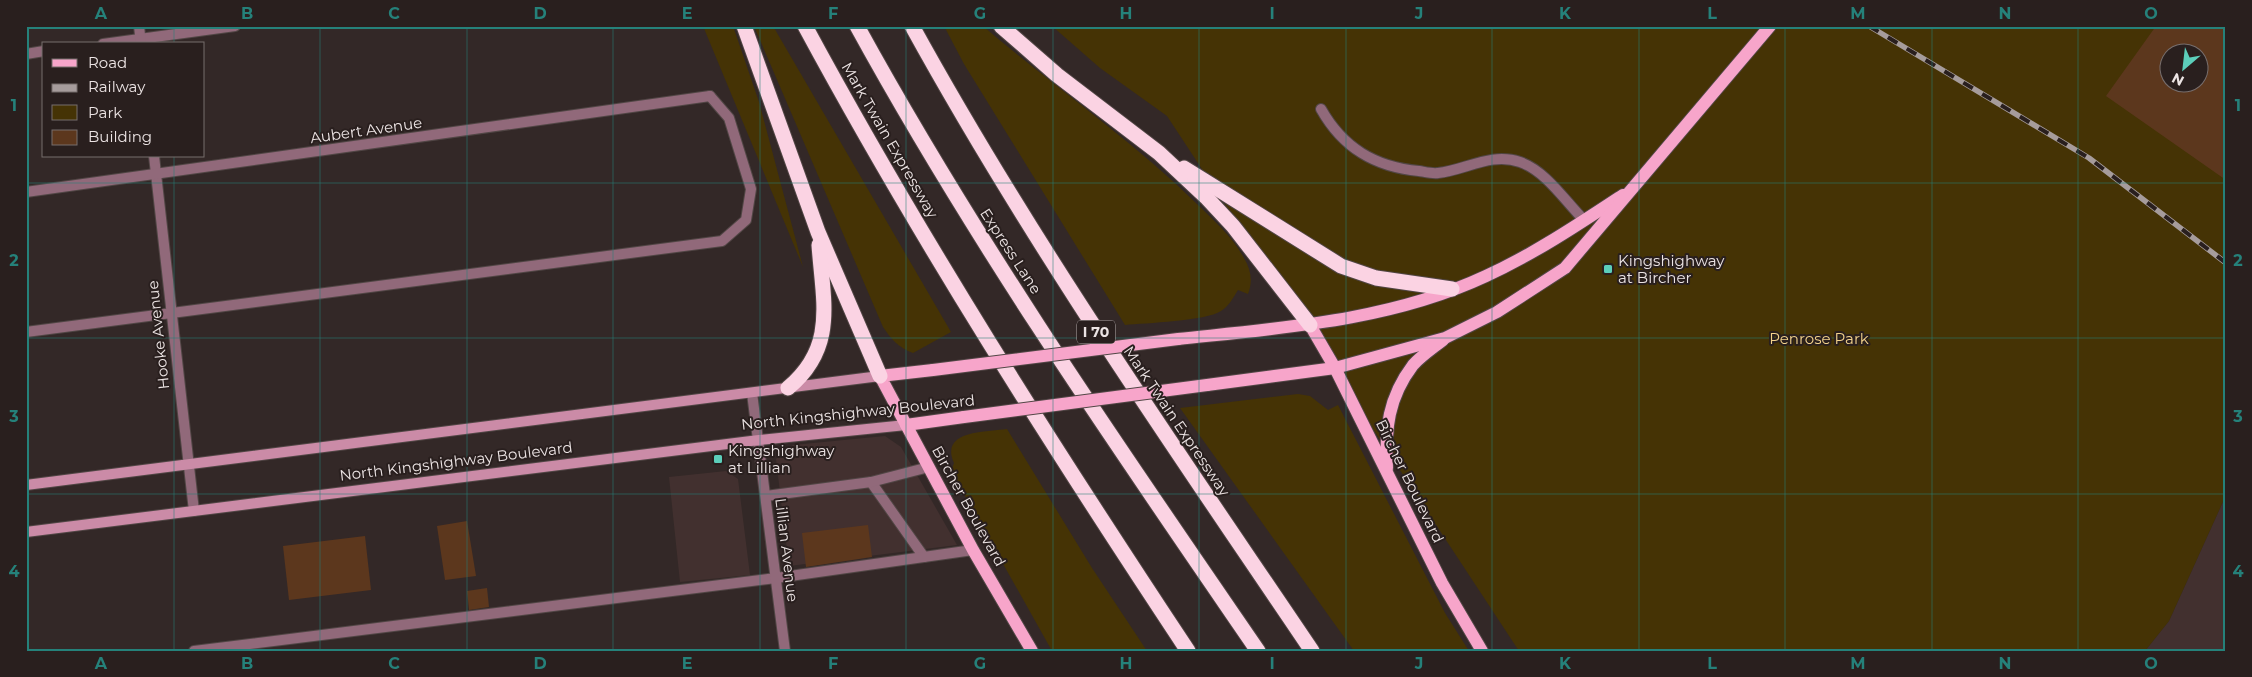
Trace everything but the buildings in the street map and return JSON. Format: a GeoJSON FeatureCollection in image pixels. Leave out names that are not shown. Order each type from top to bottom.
{"type":"FeatureCollection","features":[{"type":"Feature","properties":{"kind":"highway"},"geometry":{"type":"LineString","coordinates":[[744,26],[818,232],[880,376]]}},
{"type":"Feature","properties":{"kind":"highway","name":"Mark Twain Expressway"},"geometry":{"type":"LineString","coordinates":[[805,26],[892,180],[971,312],[1100,519],[1188,651]]}},
{"type":"Feature","properties":{"kind":"highway","name":"Express Lane"},"geometry":{"type":"LineString","coordinates":[[857,26],[952,193],[1146,488],[1258,651]]}},
{"type":"Feature","properties":{"kind":"highway","name":"Mark Twain Expressway"},"geometry":{"type":"LineString","coordinates":[[912,26],[1000,180],[1082,312],[1312,651]]}},
{"type":"Feature","properties":{"kind":"highway"},"geometry":{"type":"LineString","coordinates":[[1001,26],[1058,75],[1159,153],[1341,266],[1376,278],[1452,289]]}},
{"type":"Feature","properties":{"kind":"highway"},"geometry":{"type":"LineString","coordinates":[[1159,153],[1233,226],[1310,325]]}},
{"type":"Feature","properties":{"kind":"highway"},"geometry":{"type":"LineString","coordinates":[[788,388],[809,367],[818,352],[822,336],[825,319],[818,232]]}},
{"type":"Feature","properties":{"kind":"main road","name":"North Kingshighway Boulevard"},"geometry":{"type":"LineString","coordinates":[[26,532],[759,440],[964,418],[1335,368],[1445,338],[1497,312],[1565,268],[1636,187],[1770,26]]}},
{"type":"Feature","properties":{"kind":"main road","name":"North Kingshighway Boulevard"},"geometry":{"type":"LineString","coordinates":[[26,485],[880,376],[1310,325],[1406,305],[1485,277],[1550,242],[1636,187]]}},
{"type":"Feature","properties":{"kind":"main road","name":"Bircher Boulevard"},"geometry":{"type":"LineString","coordinates":[[1310,325],[1335,368],[1442,582],[1482,651]]}},
{"type":"Feature","properties":{"kind":"main road"},"geometry":{"type":"LineString","coordinates":[[1388,473],[1386,431],[1397,394],[1414,365],[1445,338]]}},
{"type":"Feature","properties":{"kind":"main road","name":"Bircher Boulevard"},"geometry":{"type":"LineString","coordinates":[[880,376],[973,550],[1032,651]]}},
{"type":"Feature","properties":{"kind":"street"},"geometry":{"type":"LineString","coordinates":[[139,26],[140,41],[235,26]]}},
{"type":"Feature","properties":{"kind":"street"},"geometry":{"type":"LineString","coordinates":[[26,54],[42,52]]}},
{"type":"Feature","properties":{"kind":"street","name":"Aubert Avenue"},"geometry":{"type":"LineString","coordinates":[[26,192],[710,96],[729,118],[751,190],[746,220],[722,241],[171,314]]}},
{"type":"Feature","properties":{"kind":"street"},"geometry":{"type":"LineString","coordinates":[[1321,109],[1331,125],[1348,142],[1379,164],[1406,170],[1438,173],[1494,159],[1520,162],[1544,175],[1584,220]]}},
{"type":"Feature","properties":{"kind":"street","name":"Hooke Avenue"},"geometry":{"type":"LineString","coordinates":[[154,158],[187,465],[194,511]]}},
{"type":"Feature","properties":{"kind":"street"},"geometry":{"type":"LineString","coordinates":[[26,332],[171,314]]}},
{"type":"Feature","properties":{"kind":"street","name":"Lillian Avenue"},"geometry":{"type":"LineString","coordinates":[[752,392],[785,651]]}},
{"type":"Feature","properties":{"kind":"street"},"geometry":{"type":"LineString","coordinates":[[766,496],[871,482],[929,467]]}},
{"type":"Feature","properties":{"kind":"street"},"geometry":{"type":"LineString","coordinates":[[871,482],[924,557]]}},
{"type":"Feature","properties":{"kind":"street"},"geometry":{"type":"LineString","coordinates":[[194,651],[776,578],[973,550]]}},
{"type":"Feature","properties":{"kind":"shaded area"},"geometry":{"type":"Polygon","coordinates":[[[885,436],[901,447],[957,545],[789,566],[776,459],[793,445],[885,436]]]}},
{"type":"Feature","properties":{"kind":"shaded area"},"geometry":{"type":"Polygon","coordinates":[[[726,471],[738,479],[750,575],[680,582],[669,477],[726,471]]]}},
{"type":"Feature","properties":{"kind":"shaded area"},"geometry":{"type":"Polygon","coordinates":[[[2226,495],[2226,651],[2145,651],[2169,621],[2226,495]]]}},
{"type":"Feature","properties":{"kind":"green space"},"geometry":{"type":"Polygon","coordinates":[[[703,26],[733,26],[759,102],[803,267],[703,26]]]}},
{"type":"Feature","properties":{"kind":"green space"},"geometry":{"type":"Polygon","coordinates":[[[754,26],[773,26],[951,332],[913,353],[896,343],[883,327],[754,26]]]}},
{"type":"Feature","properties":{"kind":"green space"},"geometry":{"type":"Polygon","coordinates":[[[944,26],[983,26],[1146,157],[1197,204],[1234,243],[1250,271],[1251,280],[1248,294],[1238,290],[1231,302],[1221,311],[1202,317],[1125,325],[964,64],[944,26]]]}},
{"type":"Feature","properties":{"kind":"green space","name":"Penrose Park"},"geometry":{"type":"Polygon","coordinates":[[[1052,26],[2226,26],[2226,495],[2169,621],[2145,651],[1519,651],[1167,116],[1100,68],[1052,26]]]}},
{"type":"Feature","properties":{"kind":"green space"},"geometry":{"type":"Polygon","coordinates":[[[1298,394],[1310,396],[1328,410],[1338,405],[1445,613],[1469,651],[1354,651],[1180,408],[1298,394]]]}},
{"type":"Feature","properties":{"kind":"green space"},"geometry":{"type":"Polygon","coordinates":[[[1007,429],[1092,568],[1147,651],[1052,651],[951,471],[954,463],[951,452],[953,444],[959,439],[977,432],[1007,429]]]}},
{"type":"Feature","properties":{"kind":"railway"},"geometry":{"type":"LineString","coordinates":[[1869,26],[2089,158],[2226,263]]}},
{"type":"Feature","properties":{"kind":"place","name":"Kingshighway at Bircher"},"geometry":{"type":"Point","coordinates":[1608,269]}},
{"type":"Feature","properties":{"kind":"place","name":"Kingshighway at Lillian"},"geometry":{"type":"Point","coordinates":[718,459]}}]}
